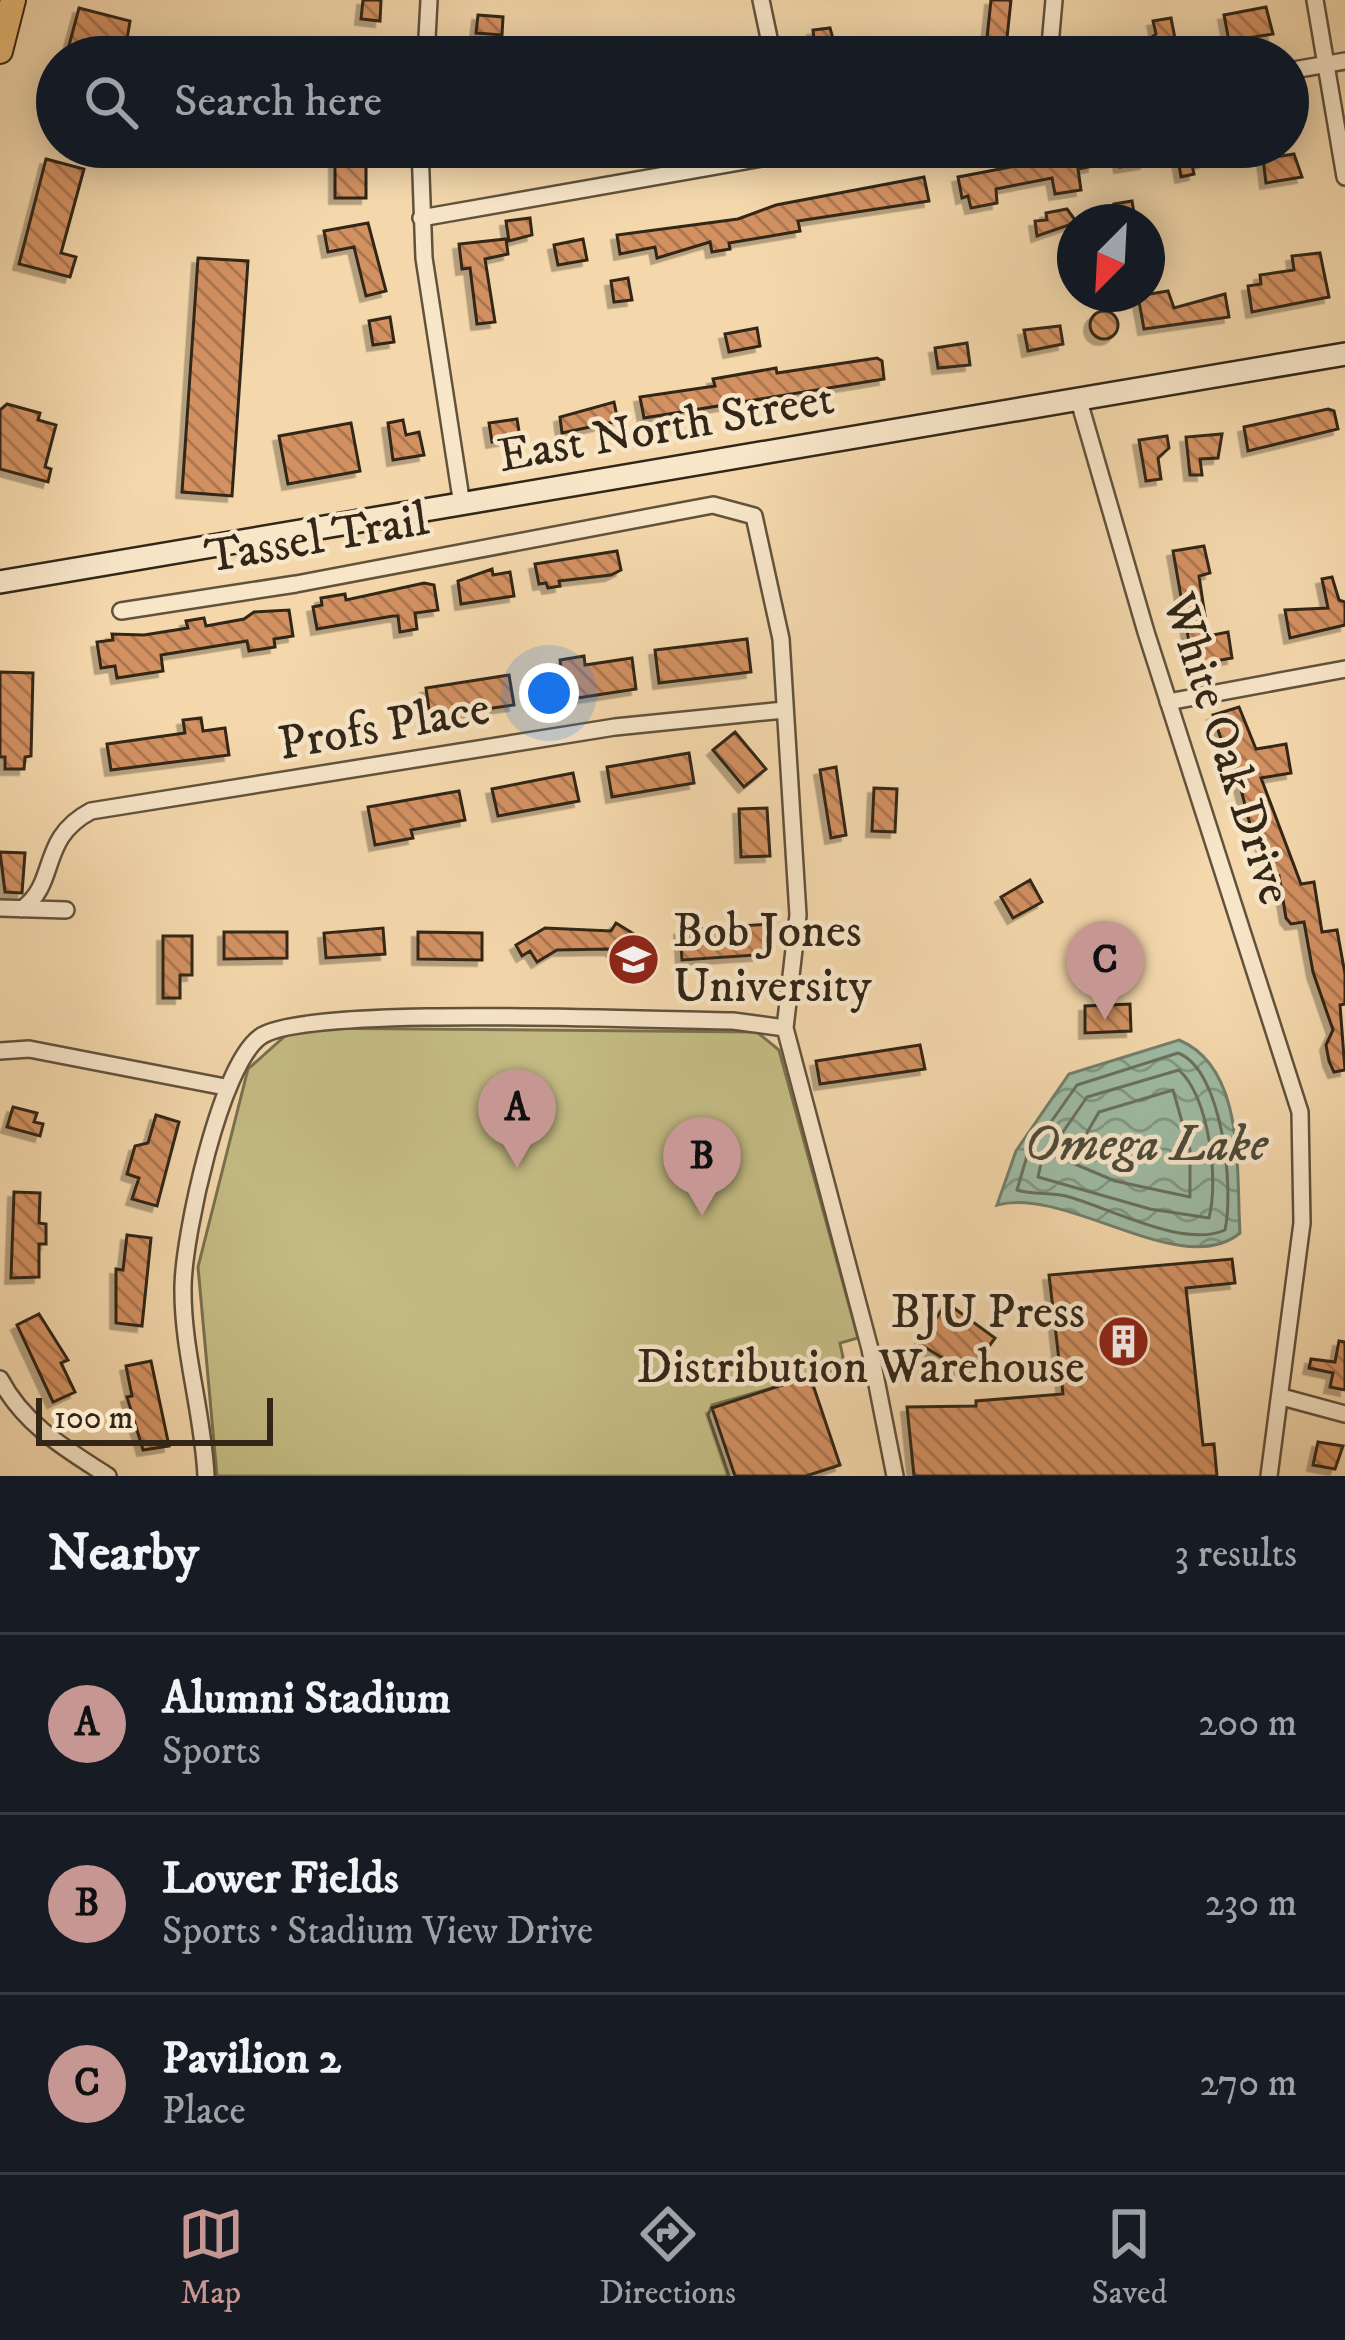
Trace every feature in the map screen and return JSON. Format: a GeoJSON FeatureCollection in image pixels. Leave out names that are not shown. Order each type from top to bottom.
{"type":"FeatureCollection","features":[{"type":"Feature","properties":{"kind":"main road"},"geometry":{"type":"LineString","coordinates":[[0,51],[13,0]]}},
{"type":"Feature","properties":{"kind":"main road","name":"East North Street"},"geometry":{"type":"LineString","coordinates":[[0,582],[1345,354]]}},
{"type":"Feature","properties":{"kind":"street"},"geometry":{"type":"LineString","coordinates":[[427,36],[430,0]]}},
{"type":"Feature","properties":{"kind":"street"},"geometry":{"type":"LineString","coordinates":[[761,0],[769,36]]}},
{"type":"Feature","properties":{"kind":"street"},"geometry":{"type":"LineString","coordinates":[[1050,36],[1054,0]]}},
{"type":"Feature","properties":{"kind":"street"},"geometry":{"type":"LineString","coordinates":[[1315,0],[1345,177]]}},
{"type":"Feature","properties":{"kind":"street"},"geometry":{"type":"LineString","coordinates":[[1309,67],[1345,61]]}},
{"type":"Feature","properties":{"kind":"street"},"geometry":{"type":"LineString","coordinates":[[420,168],[421,218],[462,505]]}},
{"type":"Feature","properties":{"kind":"street"},"geometry":{"type":"LineString","coordinates":[[421,218],[689,168]]}},
{"type":"Feature","properties":{"kind":"street","name":"White Oak Drive"},"geometry":{"type":"LineString","coordinates":[[1079,401],[1168,702],[1300,1112],[1302,1223],[1269,1476]]}},
{"type":"Feature","properties":{"kind":"street","name":"Tassel Trail"},"geometry":{"type":"LineString","coordinates":[[121,611],[728,505],[754,517],[766,552],[781,639],[784,710]]}},
{"type":"Feature","properties":{"kind":"street"},"geometry":{"type":"LineString","coordinates":[[1168,702],[1345,669]]}},
{"type":"Feature","properties":{"kind":"street"},"geometry":{"type":"LineString","coordinates":[[784,710],[798,915],[784,1028],[870,1349],[895,1476]]}},
{"type":"Feature","properties":{"kind":"street","name":"Profs Place"},"geometry":{"type":"LineString","coordinates":[[22,909],[41,891],[49,854],[58,841],[91,811],[615,727],[784,710]]}},
{"type":"Feature","properties":{"kind":"street"},"geometry":{"type":"LineString","coordinates":[[0,908],[66,910]]}},
{"type":"Feature","properties":{"kind":"street"},"geometry":{"type":"LineString","coordinates":[[206,1476],[186,1340],[184,1271],[224,1087],[254,1041],[271,1029],[305,1023],[572,1019],[743,1022],[784,1028]]}},
{"type":"Feature","properties":{"kind":"street"},"geometry":{"type":"LineString","coordinates":[[0,1051],[29,1049],[224,1087]]}},
{"type":"Feature","properties":{"kind":"street"},"geometry":{"type":"LineString","coordinates":[[0,1379],[38,1427],[108,1476]]}},
{"type":"Feature","properties":{"kind":"street"},"geometry":{"type":"LineString","coordinates":[[1282,1397],[1345,1414]]}},
{"type":"Feature","properties":{"kind":"shaded area"},"geometry":{"type":"Polygon","coordinates":[[[294,1028],[757,1032],[779,1050],[858,1338],[840,1343],[845,1367],[712,1405],[708,1415],[729,1476],[217,1476],[198,1267],[248,1069],[294,1028]]]}},
{"type":"Feature","properties":{"kind":"water","name":"Omega Lake"},"geometry":{"type":"Polygon","coordinates":[[[1179,1040],[1201,1054],[1227,1097],[1237,1153],[1240,1233],[1216,1245],[1187,1246],[1056,1208],[997,1205],[1016,1151],[1069,1074],[1179,1040]]]}},
{"type":"Feature","properties":{"kind":"building"},"geometry":{"type":"Polygon","coordinates":[[[363,0],[381,0],[380,21],[361,19],[363,0]]]}},
{"type":"Feature","properties":{"kind":"building"},"geometry":{"type":"Polygon","coordinates":[[[991,0],[1011,0],[1007,36],[987,36],[991,0]]]}},
{"type":"Feature","properties":{"kind":"building"},"geometry":{"type":"Polygon","coordinates":[[[1266,7],[1273,34],[1228,36],[1224,15],[1266,7]]]}},
{"type":"Feature","properties":{"kind":"building"},"geometry":{"type":"Polygon","coordinates":[[[79,8],[130,21],[128,36],[72,36],[79,8]]]}},
{"type":"Feature","properties":{"kind":"building"},"geometry":{"type":"Polygon","coordinates":[[[478,15],[503,17],[502,35],[476,33],[478,15]]]}},
{"type":"Feature","properties":{"kind":"building"},"geometry":{"type":"Polygon","coordinates":[[[1171,18],[1174,36],[1153,36],[1153,21],[1171,18]]]}},
{"type":"Feature","properties":{"kind":"building"},"geometry":{"type":"Polygon","coordinates":[[[830,28],[832,36],[814,36],[813,30],[830,28]]]}},
{"type":"Feature","properties":{"kind":"building"},"geometry":{"type":"Polygon","coordinates":[[[44,168],[84,169],[61,253],[76,257],[70,277],[19,264],[44,168]]]}},
{"type":"Feature","properties":{"kind":"building"},"geometry":{"type":"Polygon","coordinates":[[[335,168],[366,168],[366,198],[335,198],[335,168]]]}},
{"type":"Feature","properties":{"kind":"building"},"geometry":{"type":"Polygon","coordinates":[[[1005,168],[1083,168],[1078,169],[1081,190],[1055,194],[1052,178],[996,189],[997,203],[971,208],[968,196],[962,198],[958,177],[1005,168]]]}},
{"type":"Feature","properties":{"kind":"building"},"geometry":{"type":"Polygon","coordinates":[[[1180,168],[1193,168],[1194,174],[1181,177],[1180,168]]]}},
{"type":"Feature","properties":{"kind":"building"},"geometry":{"type":"Polygon","coordinates":[[[1264,168],[1299,168],[1302,177],[1266,183],[1264,168]]]}},
{"type":"Feature","properties":{"kind":"building"},"geometry":{"type":"Polygon","coordinates":[[[924,177],[929,201],[798,221],[800,231],[729,243],[730,249],[712,252],[710,242],[657,258],[655,247],[620,254],[617,235],[738,219],[776,205],[924,177]]]}},
{"type":"Feature","properties":{"kind":"building"},"geometry":{"type":"Polygon","coordinates":[[[1057,211],[1057,229],[1037,236],[1035,221],[1047,220],[1046,213],[1057,211]]]}},
{"type":"Feature","properties":{"kind":"building"},"geometry":{"type":"Polygon","coordinates":[[[530,218],[532,235],[509,241],[506,221],[530,218]]]}},
{"type":"Feature","properties":{"kind":"building"},"geometry":{"type":"Polygon","coordinates":[[[368,223],[386,291],[366,296],[354,247],[328,252],[324,231],[368,223]]]}},
{"type":"Feature","properties":{"kind":"building"},"geometry":{"type":"Polygon","coordinates":[[[506,239],[508,254],[485,259],[495,322],[477,324],[470,268],[462,269],[459,244],[506,239]]]}},
{"type":"Feature","properties":{"kind":"building"},"geometry":{"type":"Polygon","coordinates":[[[583,239],[587,260],[558,265],[554,245],[583,239]]]}},
{"type":"Feature","properties":{"kind":"building"},"geometry":{"type":"Polygon","coordinates":[[[1320,253],[1329,297],[1252,312],[1248,286],[1261,284],[1260,275],[1294,270],[1292,256],[1320,253]]]}},
{"type":"Feature","properties":{"kind":"building"},"geometry":{"type":"Polygon","coordinates":[[[198,258],[248,261],[232,496],[182,492],[198,258]]]}},
{"type":"Feature","properties":{"kind":"building"},"geometry":{"type":"Polygon","coordinates":[[[628,278],[632,300],[614,302],[611,281],[628,278]]]}},
{"type":"Feature","properties":{"kind":"building"},"geometry":{"type":"Polygon","coordinates":[[[1165,292],[1174,308],[1225,294],[1229,317],[1144,329],[1141,312],[1165,312],[1165,292]]]}},
{"type":"Feature","properties":{"kind":"building"},"geometry":{"type":"Polygon","coordinates":[[[1099,312],[1109,312],[1117,320],[1117,330],[1109,338],[1099,338],[1091,330],[1091,320],[1099,312]]]}},
{"type":"Feature","properties":{"kind":"building"},"geometry":{"type":"Polygon","coordinates":[[[390,317],[394,342],[373,345],[369,321],[390,317]]]}},
{"type":"Feature","properties":{"kind":"building"},"geometry":{"type":"Polygon","coordinates":[[[1060,326],[1063,344],[1028,351],[1024,330],[1060,326]]]}},
{"type":"Feature","properties":{"kind":"building"},"geometry":{"type":"Polygon","coordinates":[[[757,328],[760,346],[729,352],[725,334],[757,328]]]}},
{"type":"Feature","properties":{"kind":"building"},"geometry":{"type":"Polygon","coordinates":[[[967,343],[970,365],[938,368],[935,348],[967,343]]]}},
{"type":"Feature","properties":{"kind":"building"},"geometry":{"type":"Polygon","coordinates":[[[882,361],[884,379],[644,418],[640,397],[715,386],[713,379],[776,368],[777,373],[882,361]]]}},
{"type":"Feature","properties":{"kind":"building"},"geometry":{"type":"Polygon","coordinates":[[[614,402],[618,421],[562,433],[560,417],[614,402]]]}},
{"type":"Feature","properties":{"kind":"building"},"geometry":{"type":"Polygon","coordinates":[[[7,404],[40,413],[38,420],[56,425],[45,467],[51,469],[48,482],[0,469],[0,410],[7,404]]]}},
{"type":"Feature","properties":{"kind":"building"},"geometry":{"type":"Polygon","coordinates":[[[1334,411],[1338,429],[1248,451],[1244,427],[1334,411]]]}},
{"type":"Feature","properties":{"kind":"building"},"geometry":{"type":"Polygon","coordinates":[[[517,419],[520,437],[492,442],[489,423],[517,419]]]}},
{"type":"Feature","properties":{"kind":"building"},"geometry":{"type":"Polygon","coordinates":[[[403,420],[406,435],[419,432],[424,455],[393,460],[388,423],[403,420]]]}},
{"type":"Feature","properties":{"kind":"building"},"geometry":{"type":"Polygon","coordinates":[[[351,423],[360,471],[288,484],[279,436],[351,423]]]}},
{"type":"Feature","properties":{"kind":"building"},"geometry":{"type":"Polygon","coordinates":[[[1222,434],[1218,458],[1200,459],[1202,475],[1190,475],[1186,437],[1222,434]]]}},
{"type":"Feature","properties":{"kind":"building"},"geometry":{"type":"Polygon","coordinates":[[[1167,436],[1169,448],[1158,458],[1161,479],[1146,481],[1139,440],[1167,436]]]}},
{"type":"Feature","properties":{"kind":"building"},"geometry":{"type":"Polygon","coordinates":[[[1204,546],[1210,573],[1199,576],[1208,636],[1228,632],[1232,658],[1193,665],[1173,551],[1204,546]]]}},
{"type":"Feature","properties":{"kind":"building"},"geometry":{"type":"Polygon","coordinates":[[[617,551],[621,570],[611,575],[559,581],[560,586],[548,588],[546,583],[539,584],[535,564],[617,551]]]}},
{"type":"Feature","properties":{"kind":"building"},"geometry":{"type":"Polygon","coordinates":[[[492,569],[493,575],[510,572],[514,596],[461,604],[458,581],[492,569]]]}},
{"type":"Feature","properties":{"kind":"building"},"geometry":{"type":"Polygon","coordinates":[[[1332,577],[1339,600],[1345,602],[1345,625],[1290,638],[1285,610],[1328,608],[1322,579],[1332,577]]]}},
{"type":"Feature","properties":{"kind":"building"},"geometry":{"type":"Polygon","coordinates":[[[424,583],[434,585],[438,610],[415,613],[417,629],[400,632],[398,616],[393,616],[317,629],[313,607],[322,605],[321,598],[345,594],[346,600],[424,583]]]}},
{"type":"Feature","properties":{"kind":"building"},"geometry":{"type":"Polygon","coordinates":[[[289,610],[293,636],[274,639],[275,647],[249,651],[247,641],[161,655],[163,671],[117,678],[115,666],[101,668],[97,642],[113,640],[112,634],[144,635],[188,628],[186,621],[204,618],[206,626],[244,619],[254,612],[289,610]]]}},
{"type":"Feature","properties":{"kind":"building"},"geometry":{"type":"Polygon","coordinates":[[[747,639],[751,672],[659,683],[655,650],[747,639]]]}},
{"type":"Feature","properties":{"kind":"building"},"geometry":{"type":"Polygon","coordinates":[[[584,656],[585,665],[632,658],[636,689],[545,703],[541,671],[561,668],[560,660],[584,656]]]}},
{"type":"Feature","properties":{"kind":"building"},"geometry":{"type":"Polygon","coordinates":[[[0,672],[33,673],[31,756],[25,757],[24,769],[5,769],[5,757],[0,757],[0,672]]]}},
{"type":"Feature","properties":{"kind":"building"},"geometry":{"type":"Polygon","coordinates":[[[509,675],[514,705],[430,717],[426,688],[509,675]]]}},
{"type":"Feature","properties":{"kind":"building"},"geometry":{"type":"Polygon","coordinates":[[[1239,707],[1256,749],[1286,744],[1291,773],[1261,778],[1301,884],[1314,882],[1322,932],[1337,930],[1345,974],[1345,1004],[1340,1005],[1345,1070],[1334,1072],[1329,1061],[1326,1045],[1333,1030],[1313,972],[1304,922],[1291,924],[1286,918],[1279,876],[1272,878],[1257,830],[1252,832],[1229,743],[1223,745],[1213,715],[1239,707]]]}},
{"type":"Feature","properties":{"kind":"building"},"geometry":{"type":"Polygon","coordinates":[[[201,718],[203,731],[225,728],[229,755],[111,770],[107,744],[185,733],[183,720],[201,718]]]}},
{"type":"Feature","properties":{"kind":"building"},"geometry":{"type":"Polygon","coordinates":[[[735,732],[766,769],[744,787],[713,750],[735,732]]]}},
{"type":"Feature","properties":{"kind":"building"},"geometry":{"type":"Polygon","coordinates":[[[689,753],[694,783],[612,797],[607,767],[689,753]]]}},
{"type":"Feature","properties":{"kind":"building"},"geometry":{"type":"Polygon","coordinates":[[[836,767],[846,835],[831,838],[820,770],[836,767]]]}},
{"type":"Feature","properties":{"kind":"building"},"geometry":{"type":"Polygon","coordinates":[[[573,773],[579,801],[498,816],[492,789],[573,773]]]}},
{"type":"Feature","properties":{"kind":"building"},"geometry":{"type":"Polygon","coordinates":[[[874,788],[897,789],[895,832],[872,831],[874,788]]]}},
{"type":"Feature","properties":{"kind":"building"},"geometry":{"type":"Polygon","coordinates":[[[459,791],[465,820],[411,830],[413,838],[375,845],[368,807],[459,791]]]}},
{"type":"Feature","properties":{"kind":"building"},"geometry":{"type":"Polygon","coordinates":[[[767,808],[770,856],[741,857],[739,809],[767,808]]]}},
{"type":"Feature","properties":{"kind":"building"},"geometry":{"type":"Polygon","coordinates":[[[0,852],[25,853],[22,893],[5,892],[0,852]]]}},
{"type":"Feature","properties":{"kind":"building"},"geometry":{"type":"Polygon","coordinates":[[[1030,880],[1042,902],[1013,918],[1001,897],[1030,880]]]}},
{"type":"Feature","properties":{"kind":"building"},"geometry":{"type":"Polygon","coordinates":[[[616,923],[647,942],[635,964],[609,949],[557,950],[537,962],[530,951],[522,956],[516,945],[545,928],[611,931],[616,923]]]}},
{"type":"Feature","properties":{"kind":"building"},"geometry":{"type":"Polygon","coordinates":[[[770,924],[772,954],[682,960],[680,930],[770,924]]]}},
{"type":"Feature","properties":{"kind":"building"},"geometry":{"type":"Polygon","coordinates":[[[383,928],[385,954],[326,958],[324,933],[383,928]]]}},
{"type":"Feature","properties":{"kind":"building"},"geometry":{"type":"Polygon","coordinates":[[[224,932],[287,932],[287,958],[224,959],[224,932]]]}},
{"type":"Feature","properties":{"kind":"building"},"geometry":{"type":"Polygon","coordinates":[[[418,932],[482,933],[482,960],[418,959],[418,932]]]}},
{"type":"Feature","properties":{"kind":"building"},"geometry":{"type":"Polygon","coordinates":[[[163,936],[192,936],[192,975],[180,975],[180,998],[163,998],[163,936]]]}},
{"type":"Feature","properties":{"kind":"building"},"geometry":{"type":"Polygon","coordinates":[[[1130,1004],[1131,1031],[1085,1033],[1085,1006],[1130,1004]]]}},
{"type":"Feature","properties":{"kind":"building"},"geometry":{"type":"Polygon","coordinates":[[[920,1045],[925,1069],[820,1084],[816,1061],[920,1045]]]}},
{"type":"Feature","properties":{"kind":"building"},"geometry":{"type":"Polygon","coordinates":[[[13,1107],[37,1113],[34,1122],[43,1124],[40,1136],[7,1127],[13,1107]]]}},
{"type":"Feature","properties":{"kind":"building"},"geometry":{"type":"Polygon","coordinates":[[[156,1115],[179,1122],[157,1206],[132,1199],[139,1178],[127,1174],[135,1146],[148,1143],[156,1115]]]}},
{"type":"Feature","properties":{"kind":"building"},"geometry":{"type":"Polygon","coordinates":[[[14,1192],[40,1193],[39,1223],[46,1224],[46,1244],[39,1244],[39,1277],[11,1278],[14,1192]]]}},
{"type":"Feature","properties":{"kind":"building"},"geometry":{"type":"Polygon","coordinates":[[[127,1235],[151,1238],[142,1326],[116,1323],[116,1269],[123,1270],[127,1235]]]}},
{"type":"Feature","properties":{"kind":"building","name":"BJU Press Distribution Warehouse"},"geometry":{"type":"Polygon","coordinates":[[[1232,1259],[1235,1283],[1186,1288],[1203,1445],[1214,1444],[1217,1476],[914,1476],[907,1407],[976,1406],[976,1401],[1063,1394],[1049,1275],[1232,1259]]]}},
{"type":"Feature","properties":{"kind":"building"},"geometry":{"type":"Polygon","coordinates":[[[947,1303],[995,1338],[969,1374],[918,1343],[947,1303]]]}},
{"type":"Feature","properties":{"kind":"building"},"geometry":{"type":"Polygon","coordinates":[[[39,1314],[68,1360],[61,1363],[75,1392],[53,1402],[17,1325],[39,1314]]]}},
{"type":"Feature","properties":{"kind":"building"},"geometry":{"type":"Polygon","coordinates":[[[1339,1341],[1345,1342],[1345,1390],[1330,1387],[1333,1373],[1309,1368],[1311,1359],[1335,1362],[1339,1341]]]}},
{"type":"Feature","properties":{"kind":"building"},"geometry":{"type":"Polygon","coordinates":[[[151,1361],[169,1446],[143,1450],[127,1397],[132,1396],[126,1366],[151,1361]]]}},
{"type":"Feature","properties":{"kind":"building"},"geometry":{"type":"Polygon","coordinates":[[[810,1376],[840,1465],[806,1476],[735,1476],[712,1408],[810,1376]]]}},
{"type":"Feature","properties":{"kind":"building"},"geometry":{"type":"Polygon","coordinates":[[[1318,1442],[1343,1446],[1335,1469],[1313,1465],[1318,1442]]]}},
{"type":"Feature","properties":{"kind":"place","name":"Bob Jones University"},"geometry":{"type":"Point","coordinates":[634,960]}},
{"type":"Feature","properties":{"kind":"place","name":"Pavilion 2"},"geometry":{"type":"Point","coordinates":[1105,1020]}},
{"type":"Feature","properties":{"kind":"place","name":"Alumni Stadium"},"geometry":{"type":"Point","coordinates":[517,1168]}},
{"type":"Feature","properties":{"kind":"place","name":"Lower Fields"},"geometry":{"type":"Point","coordinates":[702,1216]}},
{"type":"Feature","properties":{"kind":"place","name":"BJU Press Distribution Warehouse"},"geometry":{"type":"Point","coordinates":[1124,1341]}}]}
